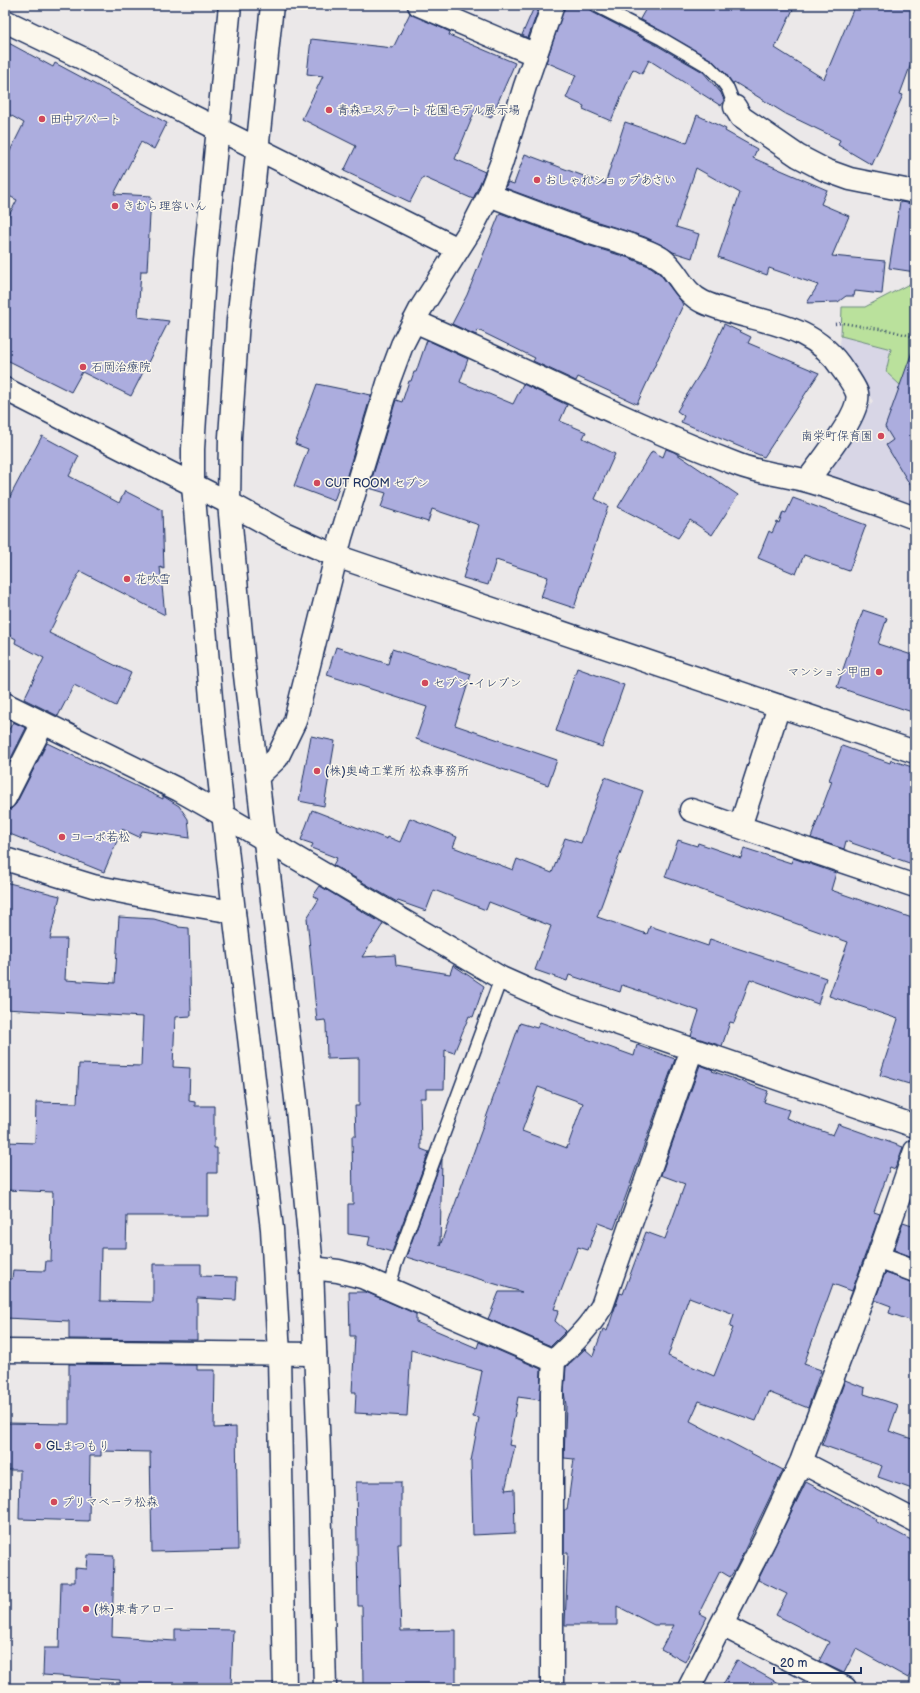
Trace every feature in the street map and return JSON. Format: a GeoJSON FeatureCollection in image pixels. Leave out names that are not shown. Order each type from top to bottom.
{"type":"FeatureCollection","features":[{"type":"Feature","properties":{"kind":"street"},"geometry":{"type":"LineString","coordinates":[[230,5],[205,260],[198,363],[194,485],[206,645],[223,814],[272,1229],[280,1354],[285,1688]]}},
{"type":"Feature","properties":{"kind":"street"},"geometry":{"type":"LineString","coordinates":[[272,5],[258,148],[238,320],[230,437],[229,503],[244,667],[296,1099],[312,1268],[325,1688]]}},
{"type":"Feature","properties":{"kind":"street"},"geometry":{"type":"LineString","coordinates":[[419,5],[536,56]]}},
{"type":"Feature","properties":{"kind":"street"},"geometry":{"type":"LineString","coordinates":[[258,776],[277,758],[295,721],[336,556],[389,380],[402,344],[414,321],[473,226],[489,195],[501,164],[553,5]]}},
{"type":"Feature","properties":{"kind":"street"},"geometry":{"type":"LineString","coordinates":[[5,21],[458,249]]}},
{"type":"Feature","properties":{"kind":"street"},"geometry":{"type":"LineString","coordinates":[[735,107],[741,117],[798,156],[825,170],[850,179],[915,192]]}},
{"type":"Feature","properties":{"kind":"street"},"geometry":{"type":"LineString","coordinates":[[489,195],[536,214],[647,251],[668,263],[687,290],[703,302],[783,324],[820,344],[839,363],[857,394],[857,405],[833,446],[807,481]]}},
{"type":"Feature","properties":{"kind":"street"},"geometry":{"type":"LineString","coordinates":[[414,321],[503,360],[588,402],[741,466],[807,481],[840,491],[915,518]]}},
{"type":"Feature","properties":{"kind":"street"},"geometry":{"type":"LineString","coordinates":[[5,389],[229,503],[284,533],[336,556],[915,752]]}},
{"type":"Feature","properties":{"kind":"street"},"geometry":{"type":"LineString","coordinates":[[5,704],[179,790],[223,814],[501,978],[555,1002],[915,1126]]}},
{"type":"Feature","properties":{"kind":"street"},"geometry":{"type":"LineString","coordinates":[[740,827],[779,706]]}},
{"type":"Feature","properties":{"kind":"street"},"geometry":{"type":"LineString","coordinates":[[5,798],[43,723]]}},
{"type":"Feature","properties":{"kind":"street"},"geometry":{"type":"LineString","coordinates":[[691,810],[915,886]]}},
{"type":"Feature","properties":{"kind":"street"},"geometry":{"type":"LineString","coordinates":[[5,859],[93,886],[172,902],[234,912]]}},
{"type":"Feature","properties":{"kind":"street"},"geometry":{"type":"LineString","coordinates":[[552,1688],[552,1392],[554,1361],[582,1334],[594,1320],[602,1306],[692,1049]]}},
{"type":"Feature","properties":{"kind":"street"},"geometry":{"type":"LineString","coordinates":[[689,1688],[722,1625],[801,1462],[878,1257],[915,1151]]}},
{"type":"Feature","properties":{"kind":"street"},"geometry":{"type":"LineString","coordinates":[[878,1257],[915,1271]]}},
{"type":"Feature","properties":{"kind":"street"},"geometry":{"type":"LineString","coordinates":[[312,1268],[349,1273],[389,1288],[554,1361]]}},
{"type":"Feature","properties":{"kind":"street"},"geometry":{"type":"LineString","coordinates":[[5,1351],[315,1354]]}},
{"type":"Feature","properties":{"kind":"street"},"geometry":{"type":"LineString","coordinates":[[801,1462],[915,1521]]}},
{"type":"Feature","properties":{"kind":"street"},"geometry":{"type":"LineString","coordinates":[[722,1625],[822,1683],[845,1688]]}},
{"type":"Feature","properties":{"kind":"lane"},"geometry":{"type":"LineString","coordinates":[[595,5],[662,39],[708,66],[728,89],[735,107]]}},
{"type":"Feature","properties":{"kind":"lane"},"geometry":{"type":"LineString","coordinates":[[389,1288],[395,1266],[501,978]]}},
{"type":"Feature","properties":{"kind":"path"},"geometry":{"type":"LineString","coordinates":[[804,334],[828,325],[842,323],[892,331],[915,337]]}},
{"type":"Feature","properties":{"kind":"shaded area","name":"南栄町保育園"},"geometry":{"type":"Polygon","coordinates":[[[841,336],[891,349],[915,390],[915,510],[822,477],[821,472],[873,401],[839,352],[841,336]]]}},
{"type":"Feature","properties":{"kind":"green space"},"geometry":{"type":"Polygon","coordinates":[[[915,281],[915,390],[900,385],[886,372],[891,349],[841,336],[842,307],[865,307],[915,281]]]}},
{"type":"Feature","properties":{"kind":"building"},"geometry":{"type":"Polygon","coordinates":[[[535,5],[540,5],[528,38],[522,35],[535,5]]]}},
{"type":"Feature","properties":{"kind":"building"},"geometry":{"type":"Polygon","coordinates":[[[565,5],[582,5],[592,12],[658,46],[703,72],[721,93],[724,100],[721,106],[649,60],[642,74],[633,69],[611,121],[583,109],[584,106],[566,98],[576,75],[546,62],[565,5]]]}},
{"type":"Feature","properties":{"kind":"building"},"geometry":{"type":"Polygon","coordinates":[[[648,5],[795,5],[775,48],[824,79],[855,5],[915,5],[915,53],[900,94],[903,95],[872,165],[838,145],[840,140],[786,114],[734,82],[733,84],[725,73],[712,60],[640,19],[648,5]]]}},
{"type":"Feature","properties":{"kind":"building"},"geometry":{"type":"Polygon","coordinates":[[[410,13],[450,32],[449,35],[515,63],[491,118],[475,111],[455,159],[485,172],[473,199],[423,177],[410,202],[344,171],[356,146],[302,119],[323,76],[307,74],[311,39],[393,48],[410,13]]]}},
{"type":"Feature","properties":{"kind":"building"},"geometry":{"type":"Polygon","coordinates":[[[5,41],[53,67],[55,63],[167,123],[154,149],[141,142],[114,194],[151,196],[147,271],[141,271],[138,317],[169,321],[131,396],[82,372],[71,392],[5,359],[5,223],[17,200],[5,194],[5,161],[24,123],[5,112],[5,41]]]}},
{"type":"Feature","properties":{"kind":"building"},"geometry":{"type":"Polygon","coordinates":[[[697,115],[726,129],[725,131],[757,149],[753,158],[827,190],[821,204],[849,216],[832,256],[885,261],[882,294],[855,291],[854,296],[846,296],[838,302],[807,303],[818,285],[769,268],[767,275],[718,257],[740,193],[696,168],[676,227],[699,234],[692,258],[673,252],[645,237],[595,221],[505,188],[508,182],[514,184],[525,154],[605,184],[625,122],[687,143],[697,115]]]}},
{"type":"Feature","properties":{"kind":"building"},"geometry":{"type":"Polygon","coordinates":[[[900,202],[915,204],[915,272],[889,268],[900,202]]]}},
{"type":"Feature","properties":{"kind":"building"},"geometry":{"type":"Polygon","coordinates":[[[500,213],[651,267],[660,274],[681,301],[683,305],[637,404],[578,377],[576,381],[533,361],[535,358],[478,330],[476,335],[452,324],[467,295],[500,213]]]}},
{"type":"Feature","properties":{"kind":"building"},"geometry":{"type":"Polygon","coordinates":[[[724,324],[751,337],[748,343],[819,373],[764,457],[681,422],[684,416],[677,411],[704,367],[724,324]]]}},
{"type":"Feature","properties":{"kind":"building"},"geometry":{"type":"Polygon","coordinates":[[[427,340],[468,359],[460,382],[513,404],[523,384],[567,405],[560,421],[586,432],[583,438],[615,454],[595,499],[608,506],[574,608],[541,597],[548,577],[496,560],[488,585],[463,578],[479,525],[432,509],[428,522],[381,507],[386,493],[369,488],[396,400],[402,402],[409,381],[411,381],[414,372],[416,372],[427,340]]]}},
{"type":"Feature","properties":{"kind":"building"},"geometry":{"type":"Polygon","coordinates":[[[912,352],[915,353],[915,493],[886,445],[893,440],[885,427],[912,352]]]}},
{"type":"Feature","properties":{"kind":"building"},"geometry":{"type":"Polygon","coordinates":[[[317,384],[371,395],[345,482],[341,481],[334,501],[294,486],[308,449],[295,444],[317,384]]]}},
{"type":"Feature","properties":{"kind":"building"},"geometry":{"type":"Polygon","coordinates":[[[42,436],[79,456],[69,476],[119,503],[125,491],[162,510],[164,569],[160,567],[165,615],[80,571],[49,633],[131,673],[116,706],[74,685],[58,716],[24,699],[44,658],[15,643],[16,639],[5,633],[5,506],[42,436]]]}},
{"type":"Feature","properties":{"kind":"building"},"geometry":{"type":"Polygon","coordinates":[[[666,449],[674,452],[738,495],[712,535],[690,520],[678,538],[618,507],[652,451],[663,457],[666,449]]]}},
{"type":"Feature","properties":{"kind":"building"},"geometry":{"type":"Polygon","coordinates":[[[793,498],[866,525],[849,571],[804,555],[796,574],[758,558],[769,531],[772,533],[777,522],[779,523],[783,512],[786,513],[793,498]]]}},
{"type":"Feature","properties":{"kind":"building","name":"マンション甲田"},"geometry":{"type":"Polygon","coordinates":[[[863,610],[887,618],[878,644],[915,656],[915,713],[837,687],[863,610]]]}},
{"type":"Feature","properties":{"kind":"building"},"geometry":{"type":"Polygon","coordinates":[[[336,647],[388,664],[392,649],[471,674],[455,725],[557,760],[548,785],[416,739],[427,707],[327,675],[336,647]]]}},
{"type":"Feature","properties":{"kind":"building"},"geometry":{"type":"Polygon","coordinates":[[[577,668],[624,685],[602,747],[556,731],[577,668]]]}},
{"type":"Feature","properties":{"kind":"building"},"geometry":{"type":"Polygon","coordinates":[[[13,722],[26,728],[5,770],[5,737],[13,722]]]}},
{"type":"Feature","properties":{"kind":"building","name":"(株)奥崎工業所 松森事務所"},"geometry":{"type":"Polygon","coordinates":[[[311,736],[335,741],[324,806],[299,801],[311,736]]]}},
{"type":"Feature","properties":{"kind":"building"},"geometry":{"type":"Polygon","coordinates":[[[47,743],[163,799],[163,796],[179,806],[188,819],[190,838],[142,831],[139,837],[122,829],[104,872],[5,832],[5,810],[11,809],[16,804],[47,743]]]}},
{"type":"Feature","properties":{"kind":"building"},"geometry":{"type":"Polygon","coordinates":[[[842,746],[890,763],[891,760],[915,768],[915,865],[846,841],[844,849],[811,838],[832,781],[829,780],[842,746]]]}},
{"type":"Feature","properties":{"kind":"building"},"geometry":{"type":"Polygon","coordinates":[[[605,777],[643,791],[597,917],[647,934],[650,926],[708,946],[710,939],[826,978],[818,1004],[750,979],[734,1023],[730,1022],[722,1046],[691,1036],[699,1011],[622,985],[620,992],[569,975],[567,981],[535,970],[551,926],[489,902],[486,910],[434,890],[426,911],[398,901],[397,902],[333,865],[337,858],[311,848],[313,844],[301,840],[312,810],[387,839],[388,837],[400,842],[410,818],[457,837],[453,847],[513,870],[517,859],[552,873],[565,838],[581,843],[605,777]]]}},
{"type":"Feature","properties":{"kind":"building"},"geometry":{"type":"Polygon","coordinates":[[[678,840],[697,846],[698,843],[741,858],[744,848],[791,863],[793,858],[836,873],[831,890],[915,919],[915,1067],[909,1084],[880,1075],[898,1019],[829,996],[848,942],[665,877],[678,840]]]}},
{"type":"Feature","properties":{"kind":"building"},"geometry":{"type":"Polygon","coordinates":[[[5,882],[60,896],[50,939],[67,939],[65,980],[115,983],[119,917],[154,919],[178,927],[189,928],[191,1016],[175,1017],[173,1067],[190,1068],[189,1101],[195,1102],[195,1106],[214,1106],[214,1148],[217,1148],[217,1173],[208,1173],[208,1216],[127,1216],[126,1248],[101,1248],[100,1301],[153,1302],[153,1264],[201,1264],[201,1276],[237,1277],[236,1300],[197,1298],[197,1340],[69,1339],[69,1321],[5,1318],[5,1279],[12,1279],[13,1270],[45,1271],[46,1261],[51,1261],[53,1192],[5,1190],[6,1142],[35,1143],[36,1102],[77,1103],[79,1064],[141,1066],[143,1017],[5,1009],[5,882]]]}},
{"type":"Feature","properties":{"kind":"building"},"geometry":{"type":"Polygon","coordinates":[[[320,886],[383,924],[362,957],[395,955],[396,965],[450,974],[453,965],[484,986],[473,1017],[469,1016],[454,1053],[445,1050],[444,1089],[426,1089],[426,1098],[420,1098],[421,1149],[429,1152],[392,1252],[368,1245],[370,1237],[348,1234],[348,1204],[353,1204],[352,1136],[356,1136],[355,1106],[359,1106],[359,1058],[327,1059],[325,1020],[317,1021],[307,918],[319,899],[313,896],[320,886]]]}},
{"type":"Feature","properties":{"kind":"building"},"geometry":{"type":"Polygon","coordinates":[[[540,1022],[634,1056],[637,1045],[675,1059],[614,1229],[598,1223],[588,1250],[578,1247],[554,1309],[559,1310],[555,1321],[566,1331],[551,1346],[488,1319],[499,1292],[522,1292],[406,1257],[442,1159],[440,1246],[520,1023],[537,1028],[540,1022]],[[538,1087],[522,1131],[567,1148],[583,1103],[538,1087]]]}},
{"type":"Feature","properties":{"kind":"building"},"geometry":{"type":"Polygon","coordinates":[[[700,1065],[713,1070],[712,1071],[768,1091],[764,1102],[789,1110],[786,1118],[833,1135],[838,1124],[903,1147],[895,1169],[890,1167],[874,1212],[880,1214],[852,1291],[833,1284],[804,1364],[821,1370],[808,1408],[768,1392],[756,1421],[699,1401],[690,1421],[783,1470],[736,1568],[730,1577],[720,1571],[699,1613],[707,1617],[685,1662],[661,1649],[674,1625],[654,1625],[617,1606],[617,1625],[565,1625],[568,1553],[564,1553],[564,1510],[567,1510],[574,1459],[564,1458],[566,1405],[564,1392],[566,1367],[585,1349],[593,1356],[603,1329],[607,1331],[620,1293],[623,1294],[646,1232],[665,1239],[685,1184],[661,1175],[700,1065]],[[689,1297],[668,1356],[714,1376],[733,1328],[730,1327],[734,1314],[689,1297]]]}},
{"type":"Feature","properties":{"kind":"building"},"geometry":{"type":"Polygon","coordinates":[[[903,1223],[915,1227],[915,1258],[894,1250],[903,1223]]]}},
{"type":"Feature","properties":{"kind":"building"},"geometry":{"type":"Polygon","coordinates":[[[885,1273],[915,1283],[915,1322],[889,1313],[891,1306],[875,1300],[885,1273]]]}},
{"type":"Feature","properties":{"kind":"building"},"geometry":{"type":"Polygon","coordinates":[[[349,1292],[366,1292],[416,1314],[416,1322],[477,1348],[479,1342],[541,1369],[540,1400],[518,1397],[509,1445],[515,1446],[505,1490],[514,1489],[515,1533],[473,1535],[471,1461],[479,1418],[473,1417],[482,1371],[411,1350],[407,1416],[355,1413],[356,1392],[352,1392],[355,1336],[350,1336],[349,1292]]]}},
{"type":"Feature","properties":{"kind":"building"},"geometry":{"type":"Polygon","coordinates":[[[69,1364],[197,1365],[197,1370],[215,1370],[214,1428],[236,1427],[238,1550],[152,1552],[150,1452],[101,1451],[101,1456],[90,1456],[89,1521],[19,1519],[20,1470],[5,1470],[5,1423],[69,1424],[69,1364]]]}},
{"type":"Feature","properties":{"kind":"building"},"geometry":{"type":"Polygon","coordinates":[[[845,1380],[865,1388],[864,1394],[898,1405],[889,1431],[915,1440],[915,1490],[878,1477],[882,1466],[822,1445],[845,1380]]]}},
{"type":"Feature","properties":{"kind":"building"},"geometry":{"type":"Polygon","coordinates":[[[356,1482],[401,1482],[401,1544],[398,1544],[401,1631],[456,1630],[456,1684],[363,1685],[362,1606],[358,1606],[356,1482]]]}},
{"type":"Feature","properties":{"kind":"building"},"geometry":{"type":"Polygon","coordinates":[[[806,1482],[876,1519],[875,1521],[915,1542],[915,1665],[908,1678],[856,1649],[844,1673],[819,1661],[829,1642],[776,1615],[787,1594],[758,1580],[806,1482]]]}},
{"type":"Feature","properties":{"kind":"building"},"geometry":{"type":"Polygon","coordinates":[[[88,1555],[114,1556],[112,1637],[175,1641],[175,1629],[233,1630],[231,1688],[178,1688],[120,1685],[120,1680],[43,1675],[44,1648],[59,1648],[61,1582],[75,1582],[75,1568],[87,1569],[88,1555]]]}},
{"type":"Feature","properties":{"kind":"building"},"geometry":{"type":"Polygon","coordinates":[[[737,1660],[787,1688],[721,1688],[737,1660]]]}},
{"type":"Feature","properties":{"kind":"place","name":"青森エステート 花園モデル展示場"},"geometry":{"type":"Point","coordinates":[329,110]}},
{"type":"Feature","properties":{"kind":"place","name":"田中アパート"},"geometry":{"type":"Point","coordinates":[42,119]}},
{"type":"Feature","properties":{"kind":"place","name":"おしゃれショップあさい"},"geometry":{"type":"Point","coordinates":[537,180]}},
{"type":"Feature","properties":{"kind":"place","name":"きむら理容いん"},"geometry":{"type":"Point","coordinates":[115,206]}},
{"type":"Feature","properties":{"kind":"place","name":"石岡治療院"},"geometry":{"type":"Point","coordinates":[83,367]}},
{"type":"Feature","properties":{"kind":"place","name":"南栄町保育園"},"geometry":{"type":"Point","coordinates":[881,436]}},
{"type":"Feature","properties":{"kind":"place","name":"CUT ROOM セブン"},"geometry":{"type":"Point","coordinates":[317,483]}},
{"type":"Feature","properties":{"kind":"place","name":"花吹雪"},"geometry":{"type":"Point","coordinates":[127,579]}},
{"type":"Feature","properties":{"kind":"place","name":"マンション甲田"},"geometry":{"type":"Point","coordinates":[879,672]}},
{"type":"Feature","properties":{"kind":"place","name":"セブン-イレブン"},"geometry":{"type":"Point","coordinates":[425,683]}},
{"type":"Feature","properties":{"kind":"place","name":"(株)奥崎工業所 松森事務所"},"geometry":{"type":"Point","coordinates":[317,771]}},
{"type":"Feature","properties":{"kind":"place","name":"コーポ若松"},"geometry":{"type":"Point","coordinates":[62,837]}},
{"type":"Feature","properties":{"kind":"place","name":"GLまつもり"},"geometry":{"type":"Point","coordinates":[38,1446]}},
{"type":"Feature","properties":{"kind":"place","name":"プリマベーラ松森"},"geometry":{"type":"Point","coordinates":[54,1502]}},
{"type":"Feature","properties":{"kind":"place","name":"(株)東青アロー"},"geometry":{"type":"Point","coordinates":[86,1609]}}]}
